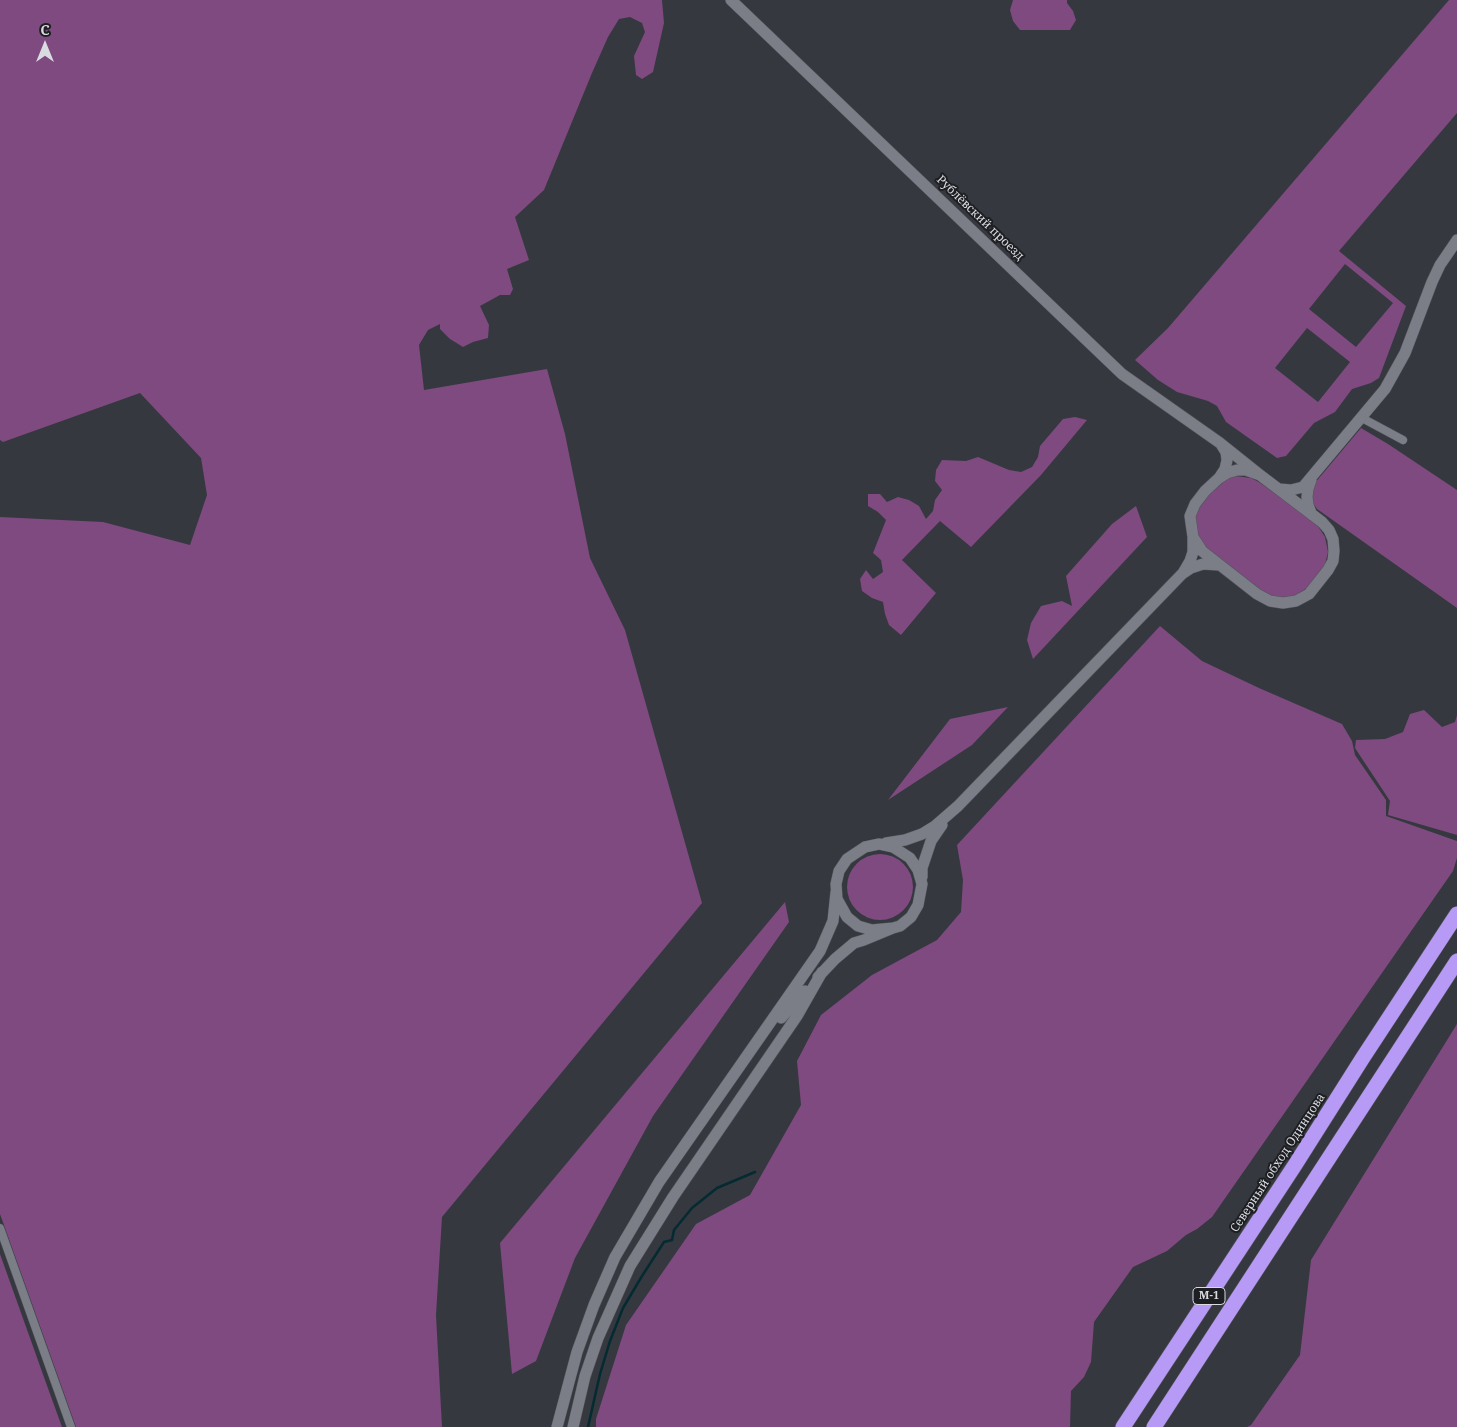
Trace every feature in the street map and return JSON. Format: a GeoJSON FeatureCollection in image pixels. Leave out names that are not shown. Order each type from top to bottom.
{"type":"FeatureCollection","features":[{"type":"Feature","properties":{"kind":"highway","name":"Северный обход Одинцова"},"geometry":{"type":"LineString","coordinates":[[1123,1427],[1295,1166],[1457,914]]}},
{"type":"Feature","properties":{"kind":"highway","name":"М-1"},"geometry":{"type":"LineString","coordinates":[[1154,1427],[1457,961]]}},
{"type":"Feature","properties":{"kind":"street","name":"Рублёвский проезд"},"geometry":{"type":"LineString","coordinates":[[731,0],[1122,374],[1220,443],[1260,475]]}},
{"type":"Feature","properties":{"kind":"street"},"geometry":{"type":"LineString","coordinates":[[1278,488],[1297,489],[1303,487],[1385,389],[1405,353],[1440,265],[1457,240]]}},
{"type":"Feature","properties":{"kind":"street"},"geometry":{"type":"LineString","coordinates":[[1362,418],[1403,440]]}},
{"type":"Feature","properties":{"kind":"street"},"geometry":{"type":"LineString","coordinates":[[557,1427],[576,1352],[594,1305],[616,1257],[659,1182],[820,951],[833,922],[837,877],[847,859],[858,850],[872,845],[904,840],[922,834],[935,826],[958,806],[1182,574],[1190,562],[1193,552],[1190,516],[1195,504],[1225,469],[1226,452],[1220,443]]}},
{"type":"Feature","properties":{"kind":"street"},"geometry":{"type":"LineString","coordinates":[[1193,537],[1202,552],[1270,601],[1283,603],[1296,601],[1309,594],[1333,561],[1333,539],[1330,530],[1260,475],[1246,470],[1237,470],[1218,478]]}},
{"type":"Feature","properties":{"kind":"street"},"geometry":{"type":"LineString","coordinates":[[1312,478],[1307,497],[1312,515]]}},
{"type":"Feature","properties":{"kind":"street"},"geometry":{"type":"LineString","coordinates":[[1182,574],[1191,568],[1203,564],[1219,565]]}},
{"type":"Feature","properties":{"kind":"street"},"geometry":{"type":"LineString","coordinates":[[752,1050],[822,972],[854,943],[906,922],[915,911],[922,891],[922,868],[931,841],[958,806]]}},
{"type":"Feature","properties":{"kind":"street"},"geometry":{"type":"LineString","coordinates":[[872,845],[893,847],[905,854],[918,870],[922,891]]}},
{"type":"Feature","properties":{"kind":"street"},"geometry":{"type":"LineString","coordinates":[[836,892],[843,912],[858,926],[872,930],[893,928]]}},
{"type":"Feature","properties":{"kind":"street"},"geometry":{"type":"LineString","coordinates":[[573,1427],[585,1376],[598,1338],[630,1266],[673,1197],[797,1016],[822,972]]}},
{"type":"Feature","properties":{"kind":"street"},"geometry":{"type":"LineString","coordinates":[[0,1228],[71,1427]]}},
{"type":"Feature","properties":{"kind":"shaded area"},"geometry":{"type":"Polygon","coordinates":[[[0,0],[662,0],[664,23],[653,72],[642,79],[636,75],[634,56],[645,32],[642,23],[630,17],[619,19],[608,37],[592,73],[544,190],[515,217],[529,260],[507,269],[513,289],[510,295],[500,295],[480,306],[489,325],[488,338],[463,347],[450,339],[440,329],[440,324],[428,330],[419,345],[424,390],[547,369],[565,434],[590,558],[625,630],[702,903],[442,1217],[436,1315],[442,1427],[76,1427],[0,1214],[0,517],[103,522],[190,545],[207,495],[201,458],[140,393],[3,442],[0,440],[0,0]]]}},
{"type":"Feature","properties":{"kind":"shaded area"},"geometry":{"type":"Polygon","coordinates":[[[1013,0],[1067,0],[1076,20],[1070,30],[1020,30],[1013,21],[1010,10],[1013,0]]]}},
{"type":"Feature","properties":{"kind":"shaded area"},"geometry":{"type":"Polygon","coordinates":[[[1449,0],[1457,0],[1457,113],[1339,251],[1406,306],[1379,378],[1371,383],[1352,389],[1335,412],[1314,423],[1286,456],[1277,458],[1226,422],[1217,406],[1208,401],[1177,392],[1158,380],[1135,360],[1168,328],[1449,0]],[[1345,264],[1309,309],[1356,347],[1393,303],[1345,264]],[[1307,328],[1275,368],[1318,402],[1350,362],[1307,328]]]}},
{"type":"Feature","properties":{"kind":"shaded area"},"geometry":{"type":"Polygon","coordinates":[[[1075,417],[1087,420],[1041,475],[971,547],[940,521],[902,560],[936,593],[901,635],[889,625],[883,602],[872,598],[862,591],[860,579],[866,570],[873,579],[883,572],[881,560],[873,553],[886,520],[868,506],[868,494],[880,494],[887,502],[898,497],[909,500],[919,506],[926,519],[933,511],[935,500],[942,490],[935,481],[936,470],[942,460],[966,461],[978,457],[1009,470],[1021,472],[1032,467],[1038,457],[1040,446],[1063,419],[1075,417]]]}},
{"type":"Feature","properties":{"kind":"shaded area"},"geometry":{"type":"Polygon","coordinates":[[[1361,428],[1457,490],[1457,608],[1317,509],[1313,503],[1314,484],[1361,428]]]}},
{"type":"Feature","properties":{"kind":"shaded area"},"geometry":{"type":"Polygon","coordinates":[[[1236,476],[1251,478],[1259,482],[1316,523],[1325,537],[1328,552],[1325,565],[1307,588],[1293,597],[1277,598],[1264,593],[1205,549],[1197,533],[1195,519],[1201,504],[1216,486],[1228,478],[1236,476]]]}},
{"type":"Feature","properties":{"kind":"shaded area"},"geometry":{"type":"Polygon","coordinates":[[[1136,506],[1147,537],[1033,659],[1027,640],[1031,623],[1041,606],[1062,601],[1072,606],[1066,576],[1112,524],[1136,506]]]}},
{"type":"Feature","properties":{"kind":"shaded area"},"geometry":{"type":"Polygon","coordinates":[[[1160,626],[1202,661],[1342,724],[1352,741],[1355,755],[1386,800],[1386,816],[1457,841],[1457,858],[1453,871],[1212,1217],[1167,1251],[1133,1267],[1094,1322],[1091,1362],[1084,1377],[1071,1391],[1070,1427],[596,1427],[596,1419],[626,1325],[696,1224],[750,1195],[801,1105],[797,1061],[821,1015],[872,975],[937,940],[961,912],[963,880],[957,845],[1160,626]]]}},
{"type":"Feature","properties":{"kind":"shaded area"},"geometry":{"type":"Polygon","coordinates":[[[1008,707],[972,745],[888,800],[950,719],[1008,707]]]}},
{"type":"Feature","properties":{"kind":"shaded area"},"geometry":{"type":"Polygon","coordinates":[[[1424,710],[1442,727],[1455,722],[1457,715],[1457,835],[1388,815],[1390,801],[1355,748],[1356,740],[1385,739],[1403,732],[1410,714],[1424,710]]]}},
{"type":"Feature","properties":{"kind":"shaded area"},"geometry":{"type":"Polygon","coordinates":[[[873,854],[887,854],[899,859],[908,868],[913,880],[911,900],[904,911],[887,920],[873,920],[861,915],[852,906],[847,894],[847,880],[852,868],[861,859],[873,854]]]}},
{"type":"Feature","properties":{"kind":"shaded area"},"geometry":{"type":"Polygon","coordinates":[[[785,902],[789,922],[653,1116],[575,1258],[536,1361],[512,1374],[500,1243],[785,902]]]}},
{"type":"Feature","properties":{"kind":"shaded area"},"geometry":{"type":"Polygon","coordinates":[[[1457,1024],[1457,1427],[1247,1427],[1251,1425],[1300,1355],[1311,1260],[1457,1024]]]}},
{"type":"Feature","properties":{"kind":"shaded area"},"geometry":{"type":"Polygon","coordinates":[[[0,1254],[45,1380],[62,1427],[0,1427],[0,1254]]]}},
{"type":"Feature","properties":{"kind":"waterway"},"geometry":{"type":"LineString","coordinates":[[588,1427],[600,1374],[623,1308],[664,1242],[672,1240],[674,1230],[692,1208],[717,1188],[755,1172]]}}]}
